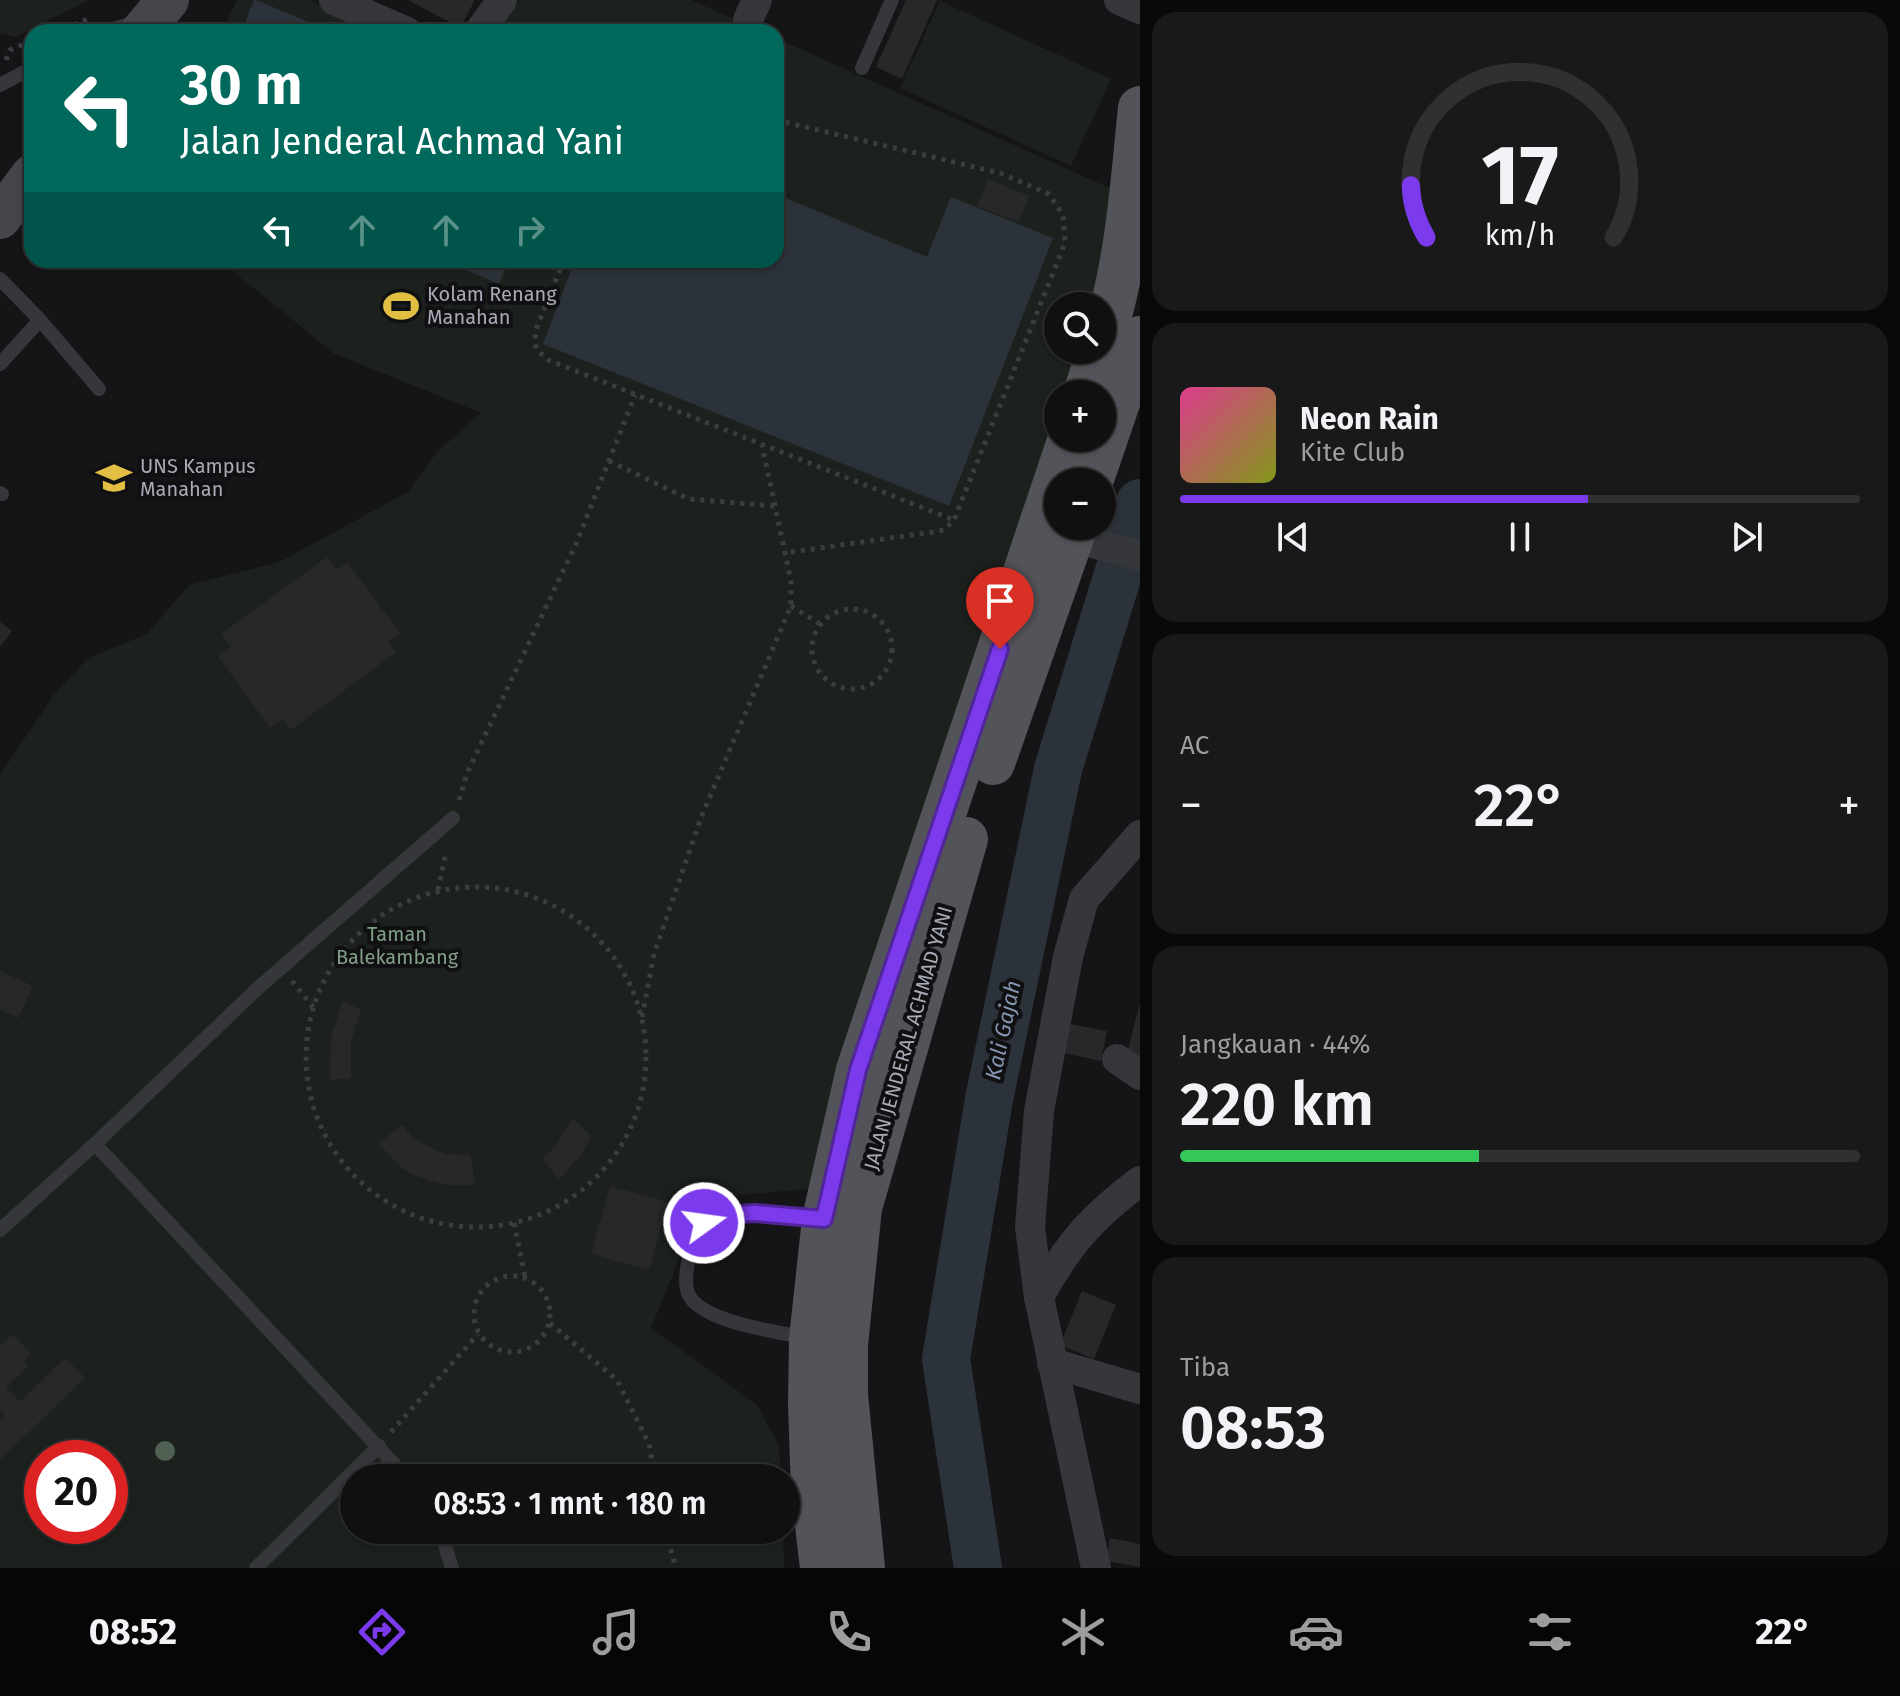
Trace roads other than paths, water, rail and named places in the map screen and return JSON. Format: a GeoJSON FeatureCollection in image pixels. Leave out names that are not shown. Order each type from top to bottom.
{"type":"FeatureCollection","features":[{"type":"Feature","properties":{"kind":"main road"},"geometry":{"type":"LineString","coordinates":[[1115,292],[1128,223],[1140,108]]}},
{"type":"Feature","properties":{"kind":"main road"},"geometry":{"type":"LineString","coordinates":[[0,218],[24,186]]}},
{"type":"Feature","properties":{"kind":"main road"},"geometry":{"type":"LineString","coordinates":[[1096,468],[1140,338]]}},
{"type":"Feature","properties":{"kind":"main road","name":"JALAN JENDERAL ACHMAD YANI"},"geometry":{"type":"LineString","coordinates":[[822,1568],[813,1491],[828,1342],[824,1219],[858,1070],[1069,540]]}},
{"type":"Feature","properties":{"kind":"main road","name":"JALAN JENDERAL ACHMAD YANI"},"geometry":{"type":"LineString","coordinates":[[863,1568],[846,1395],[828,1342],[860,1208],[964,845],[1069,540]]}},
{"type":"Feature","properties":{"kind":"street"},"geometry":{"type":"LineString","coordinates":[[334,0],[389,24]]}},
{"type":"Feature","properties":{"kind":"street"},"geometry":{"type":"LineString","coordinates":[[485,24],[502,0]]}},
{"type":"Feature","properties":{"kind":"street"},"geometry":{"type":"LineString","coordinates":[[1119,0],[1140,9]]}},
{"type":"Feature","properties":{"kind":"street"},"geometry":{"type":"LineString","coordinates":[[1090,540],[1140,556]]}},
{"type":"Feature","properties":{"kind":"street"},"geometry":{"type":"LineString","coordinates":[[1096,1568],[1039,1297],[1030,1227],[1039,1111],[1068,957],[1084,899],[1140,835]]}},
{"type":"Feature","properties":{"kind":"street"},"geometry":{"type":"LineString","coordinates":[[1039,1297],[1060,1260],[1083,1229],[1140,1181]]}},
{"type":"Feature","properties":{"kind":"street"},"geometry":{"type":"LineString","coordinates":[[1052,1363],[1140,1389]]}},
{"type":"Feature","properties":{"kind":"lane"},"geometry":{"type":"LineString","coordinates":[[862,68],[892,0]]}},
{"type":"Feature","properties":{"kind":"lane"},"geometry":{"type":"LineString","coordinates":[[128,24],[154,16]]}},
{"type":"Feature","properties":{"kind":"lane"},"geometry":{"type":"LineString","coordinates":[[0,85],[24,75]]}},
{"type":"Feature","properties":{"kind":"lane"},"geometry":{"type":"LineString","coordinates":[[0,279],[99,389]]}},
{"type":"Feature","properties":{"kind":"lane"},"geometry":{"type":"LineString","coordinates":[[0,364],[40,320]]}},
{"type":"Feature","properties":{"kind":"lane"},"geometry":{"type":"LineString","coordinates":[[0,1230],[281,968],[453,818]]}},
{"type":"Feature","properties":{"kind":"lane"},"geometry":{"type":"LineString","coordinates":[[95,1144],[395,1464]]}},
{"type":"Feature","properties":{"kind":"lane"},"geometry":{"type":"LineString","coordinates":[[824,1219],[755,1213],[722,1215],[704,1223],[691,1242],[686,1279],[689,1296],[700,1309],[719,1317],[828,1342]]}},
{"type":"Feature","properties":{"kind":"lane"},"geometry":{"type":"LineString","coordinates":[[256,1568],[379,1446]]}},
{"type":"Feature","properties":{"kind":"lane"},"geometry":{"type":"LineString","coordinates":[[444,1544],[452,1568]]}},
{"type":"Feature","properties":{"kind":"waterway","name":"Kali Gajah"},"geometry":{"type":"LineString","coordinates":[[978,1568],[946,1359],[989,1099],[1058,769],[1140,503]]}},
{"type":"Feature","properties":{"kind":"place","name":"Kolam Renang Manahan"},"geometry":{"type":"Point","coordinates":[401,306]}},
{"type":"Feature","properties":{"kind":"place","name":"UNS Kampus Manahan"},"geometry":{"type":"Point","coordinates":[114,478]}},
{"type":"Feature","properties":{"kind":"park label","name":"Taman Balekambang"},"geometry":{"type":"Point","coordinates":[397,946]}}]}
